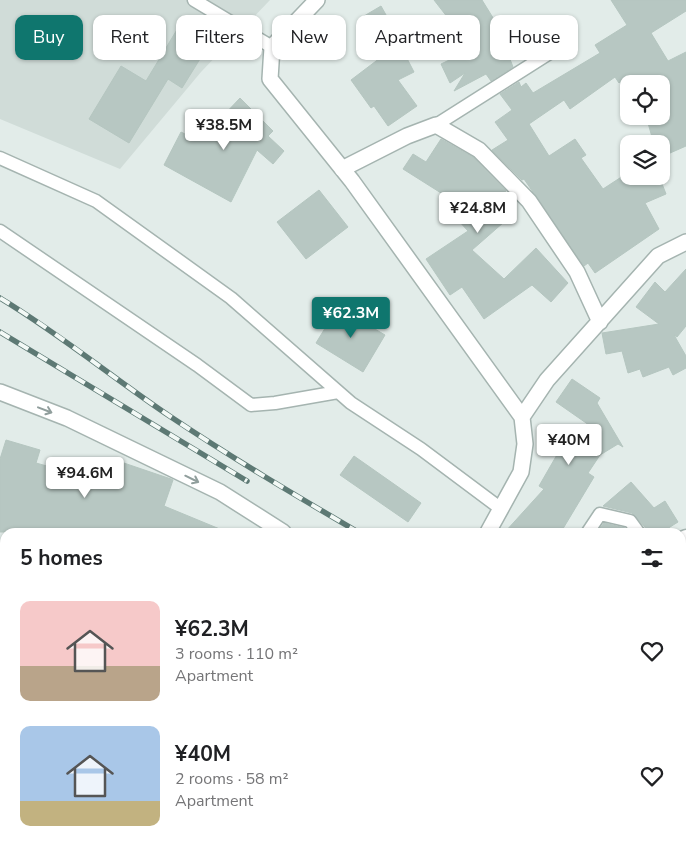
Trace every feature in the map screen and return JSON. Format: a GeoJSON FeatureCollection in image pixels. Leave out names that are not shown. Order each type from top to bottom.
{"type":"FeatureCollection","features":[{"type":"Feature","properties":{"kind":"street"},"geometry":{"type":"LineString","coordinates":[[303,15],[317,0]]}},
{"type":"Feature","properties":{"kind":"street"},"geometry":{"type":"LineString","coordinates":[[272,47],[270,79],[342,169],[522,417],[525,444],[521,472],[490,528]]}},
{"type":"Feature","properties":{"kind":"street"},"geometry":{"type":"LineString","coordinates":[[342,169],[406,136],[436,125],[479,150],[529,201],[577,272],[600,322]]}},
{"type":"Feature","properties":{"kind":"street"},"geometry":{"type":"LineString","coordinates":[[522,417],[548,380],[658,256],[686,242]]}},
{"type":"Feature","properties":{"kind":"street"},"geometry":{"type":"LineString","coordinates":[[0,392],[67,418],[211,488],[276,528]]}},
{"type":"Feature","properties":{"kind":"lane"},"geometry":{"type":"LineString","coordinates":[[194,0],[272,47]]}},
{"type":"Feature","properties":{"kind":"lane"},"geometry":{"type":"LineString","coordinates":[[436,125],[539,60]]}},
{"type":"Feature","properties":{"kind":"lane"},"geometry":{"type":"LineString","coordinates":[[0,158],[96,201],[230,298],[351,403],[421,449],[500,508]]}},
{"type":"Feature","properties":{"kind":"lane"},"geometry":{"type":"LineString","coordinates":[[0,231],[251,404],[275,403],[338,392]]}},
{"type":"Feature","properties":{"kind":"lane"},"geometry":{"type":"LineString","coordinates":[[591,528],[600,514],[630,521],[635,528]]}},
{"type":"Feature","properties":{"kind":"shaded area"},"geometry":{"type":"Polygon","coordinates":[[[0,0],[270,0],[256,15],[176,15],[176,60],[212,60],[120,169],[0,119],[0,0]]]}},
{"type":"Feature","properties":{"kind":"building"},"geometry":{"type":"Polygon","coordinates":[[[434,0],[482,0],[491,15],[490,60],[510,60],[513,67],[491,81],[486,74],[454,91],[465,73],[450,83],[441,64],[449,60],[480,60],[480,15],[446,15],[434,0]]]}},
{"type":"Feature","properties":{"kind":"building"},"geometry":{"type":"Polygon","coordinates":[[[611,0],[686,0],[686,11],[651,33],[668,61],[686,52],[686,146],[670,153],[670,135],[651,135],[649,125],[670,125],[670,75],[620,75],[619,83],[615,77],[570,109],[564,100],[529,124],[549,156],[575,139],[586,155],[581,158],[603,189],[620,178],[620,185],[662,185],[666,194],[645,203],[659,229],[595,273],[588,263],[584,266],[524,179],[522,180],[492,150],[508,140],[495,122],[512,110],[500,94],[519,82],[521,87],[526,83],[533,93],[600,53],[595,45],[627,25],[611,0]]]}},
{"type":"Feature","properties":{"kind":"building"},"geometry":{"type":"Polygon","coordinates":[[[381,6],[386,15],[366,15],[381,6]]]}},
{"type":"Feature","properties":{"kind":"building"},"geometry":{"type":"Polygon","coordinates":[[[176,31],[176,60],[199,60],[182,88],[168,79],[129,143],[89,119],[121,66],[146,81],[159,60],[166,60],[166,48],[176,31]]]}},
{"type":"Feature","properties":{"kind":"building"},"geometry":{"type":"Polygon","coordinates":[[[377,60],[408,60],[414,72],[398,80],[417,106],[388,126],[374,106],[371,108],[351,80],[377,60]]]}},
{"type":"Feature","properties":{"kind":"building"},"geometry":{"type":"Polygon","coordinates":[[[240,98],[273,131],[268,136],[284,151],[273,164],[257,150],[231,202],[164,165],[181,132],[189,136],[192,129],[205,135],[240,98]]]}},
{"type":"Feature","properties":{"kind":"building"},"geometry":{"type":"Polygon","coordinates":[[[441,139],[473,157],[506,191],[491,200],[500,209],[505,206],[512,215],[472,250],[504,279],[536,248],[568,283],[551,302],[532,285],[484,319],[462,287],[450,295],[426,259],[468,231],[458,220],[468,210],[403,169],[413,154],[426,162],[441,139]]]}},
{"type":"Feature","properties":{"kind":"building"},"geometry":{"type":"Polygon","coordinates":[[[319,190],[348,227],[306,259],[277,222],[319,190]]]}},
{"type":"Feature","properties":{"kind":"building"},"geometry":{"type":"Polygon","coordinates":[[[686,269],[686,326],[677,337],[674,335],[686,356],[686,368],[673,375],[669,367],[643,377],[640,369],[628,373],[622,351],[606,354],[602,333],[659,324],[636,307],[655,282],[665,292],[686,269]]]}},
{"type":"Feature","properties":{"kind":"building"},"geometry":{"type":"Polygon","coordinates":[[[338,307],[385,335],[363,372],[316,343],[338,307]]]}},
{"type":"Feature","properties":{"kind":"building"},"geometry":{"type":"Polygon","coordinates":[[[572,379],[600,398],[597,403],[623,447],[618,444],[600,455],[588,473],[594,477],[563,528],[509,528],[544,489],[539,486],[558,453],[566,458],[589,425],[556,402],[572,379]]]}},
{"type":"Feature","properties":{"kind":"building"},"geometry":{"type":"Polygon","coordinates":[[[6,440],[40,450],[36,463],[105,482],[115,460],[173,480],[164,506],[217,528],[0,528],[0,459],[6,440]]]}},
{"type":"Feature","properties":{"kind":"building"},"geometry":{"type":"Polygon","coordinates":[[[354,456],[421,503],[408,522],[340,475],[354,456]]]}},
{"type":"Feature","properties":{"kind":"building"},"geometry":{"type":"Polygon","coordinates":[[[631,482],[654,508],[665,501],[678,522],[668,528],[645,528],[632,513],[603,506],[631,482]]]}},
{"type":"Feature","properties":{"kind":"building"},"geometry":{"type":"Polygon","coordinates":[[[604,523],[625,528],[600,528],[604,523]]]}},
{"type":"Feature","properties":{"kind":"railway"},"geometry":{"type":"LineString","coordinates":[[0,298],[44,326],[194,432],[351,528]]}},
{"type":"Feature","properties":{"kind":"railway"},"geometry":{"type":"LineString","coordinates":[[0,332],[247,481]]}}]}
